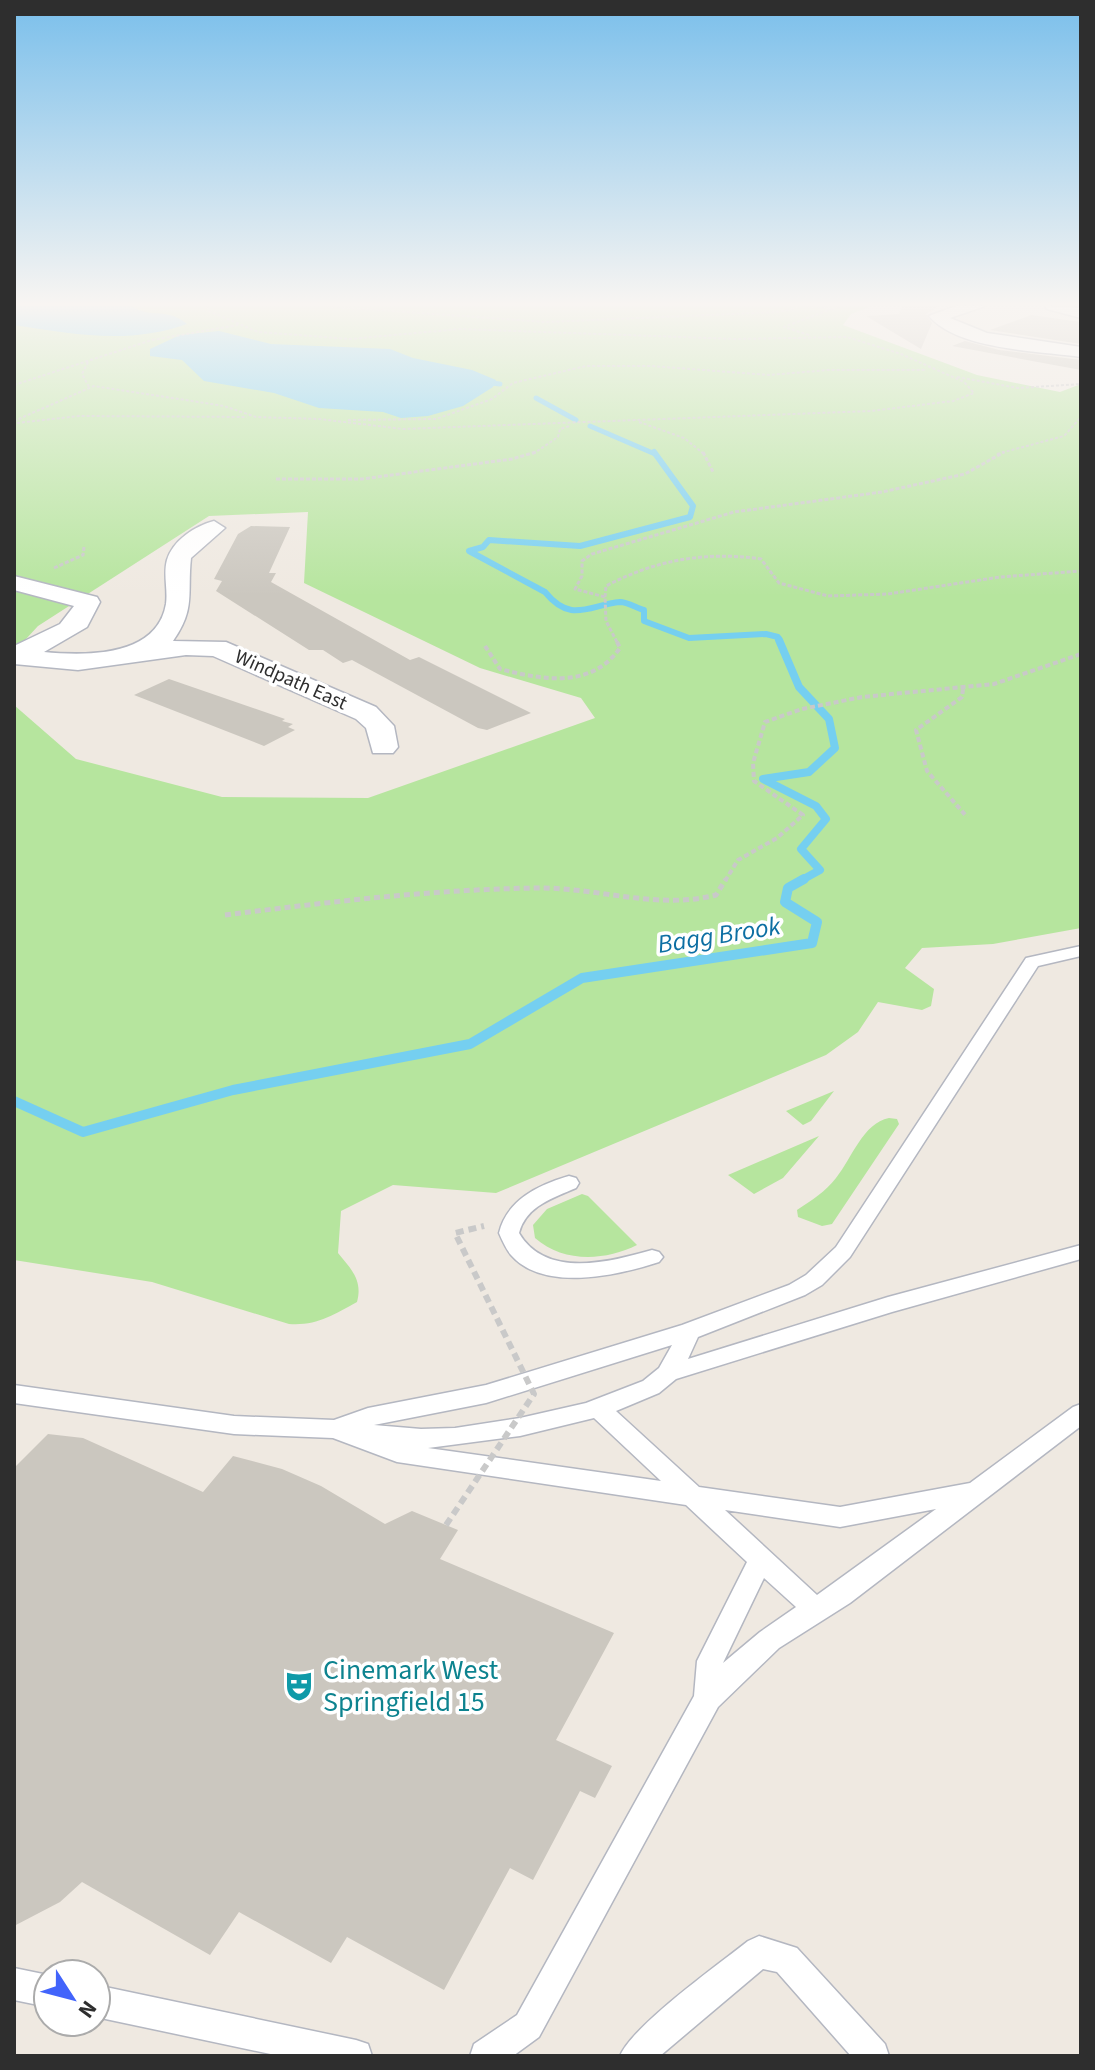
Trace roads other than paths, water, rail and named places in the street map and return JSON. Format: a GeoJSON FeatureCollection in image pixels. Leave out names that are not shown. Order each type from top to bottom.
{"type":"FeatureCollection","features":[{"type":"Feature","properties":{"kind":"street","name":"Windpath East"},"geometry":{"type":"LineString","coordinates":[[128,655],[157,640],[173,625],[178,606],[176,560],[187,544],[214,528]]}},
{"type":"Feature","properties":{"kind":"street"},"geometry":{"type":"LineString","coordinates":[[14,583],[88,602],[87,613],[76,624],[14,656]]}},
{"type":"Feature","properties":{"kind":"street","name":"Windpath East"},"geometry":{"type":"LineString","coordinates":[[14,656],[43,662],[84,663],[186,647],[217,648],[366,713],[380,726],[383,747]]}},
{"type":"Feature","properties":{"kind":"lane"},"geometry":{"type":"LineString","coordinates":[[335,1429],[368,1417],[486,1394],[690,1331],[797,1290],[835,1261],[922,1135],[1032,962],[1081,951]]}},
{"type":"Feature","properties":{"kind":"lane"},"geometry":{"type":"LineString","coordinates":[[569,1183],[529,1201],[515,1215],[509,1233],[517,1248],[553,1266],[584,1272],[622,1269],[652,1257]]}},
{"type":"Feature","properties":{"kind":"lane"},"geometry":{"type":"LineString","coordinates":[[14,1394],[234,1425],[335,1429],[431,1439],[488,1434],[551,1421],[652,1385],[668,1373],[888,1305],[1081,1252]]}},
{"type":"Feature","properties":{"kind":"lane"},"geometry":{"type":"LineString","coordinates":[[668,1373],[690,1331]]}},
{"type":"Feature","properties":{"kind":"lane"},"geometry":{"type":"LineString","coordinates":[[596,1406],[815,1609]]}},
{"type":"Feature","properties":{"kind":"lane"},"geometry":{"type":"LineString","coordinates":[[486,2056],[528,2026],[708,1698],[731,1671],[800,1616],[841,1595],[1081,1413]]}},
{"type":"Feature","properties":{"kind":"lane"},"geometry":{"type":"LineString","coordinates":[[335,1429],[397,1453],[840,1517],[977,1492]]}},
{"type":"Feature","properties":{"kind":"lane"},"geometry":{"type":"LineString","coordinates":[[708,1698],[710,1661],[761,1559]]}},
{"type":"Feature","properties":{"kind":"lane"},"geometry":{"type":"LineString","coordinates":[[636,2056],[759,1952],[786,1959],[873,2056]]}},
{"type":"Feature","properties":{"kind":"lane"},"geometry":{"type":"LineString","coordinates":[[112,2004],[356,2056]]}},
{"type":"Feature","properties":{"kind":"water"},"geometry":{"type":"Polygon","coordinates":[[[303,403],[468,403],[428,416],[401,418],[383,412],[319,408],[303,403]]]}},
{"type":"Feature","properties":{"kind":"waterway","name":"Bagg Brook"},"geometry":{"type":"LineString","coordinates":[[544,403],[576,420]]}},
{"type":"Feature","properties":{"kind":"waterway","name":"Bagg Brook"},"geometry":{"type":"LineString","coordinates":[[590,426],[655,454]]}},
{"type":"Feature","properties":{"kind":"waterway","name":"Bagg Brook"},"geometry":{"type":"LineString","coordinates":[[654,452],[693,506],[690,517],[580,546],[489,540],[483,547],[469,551],[572,610],[623,602],[644,610],[644,621],[689,638],[766,634],[778,637],[780,642]]}},
{"type":"Feature","properties":{"kind":"waterway","name":"Bagg Brook"},"geometry":{"type":"LineString","coordinates":[[779,640],[799,687],[829,719],[835,748],[809,772],[763,779],[816,806],[826,819],[801,849],[820,870],[800,881]]}},
{"type":"Feature","properties":{"kind":"waterway","name":"Bagg Brook"},"geometry":{"type":"LineString","coordinates":[[14,1101],[83,1132],[233,1090],[470,1044],[582,978],[812,943],[817,922],[785,902],[788,888],[804,879]]}},
{"type":"Feature","properties":{"kind":"place","name":"Cinemark West Springfield 15"},"geometry":{"type":"Point","coordinates":[299,1686]}}]}
